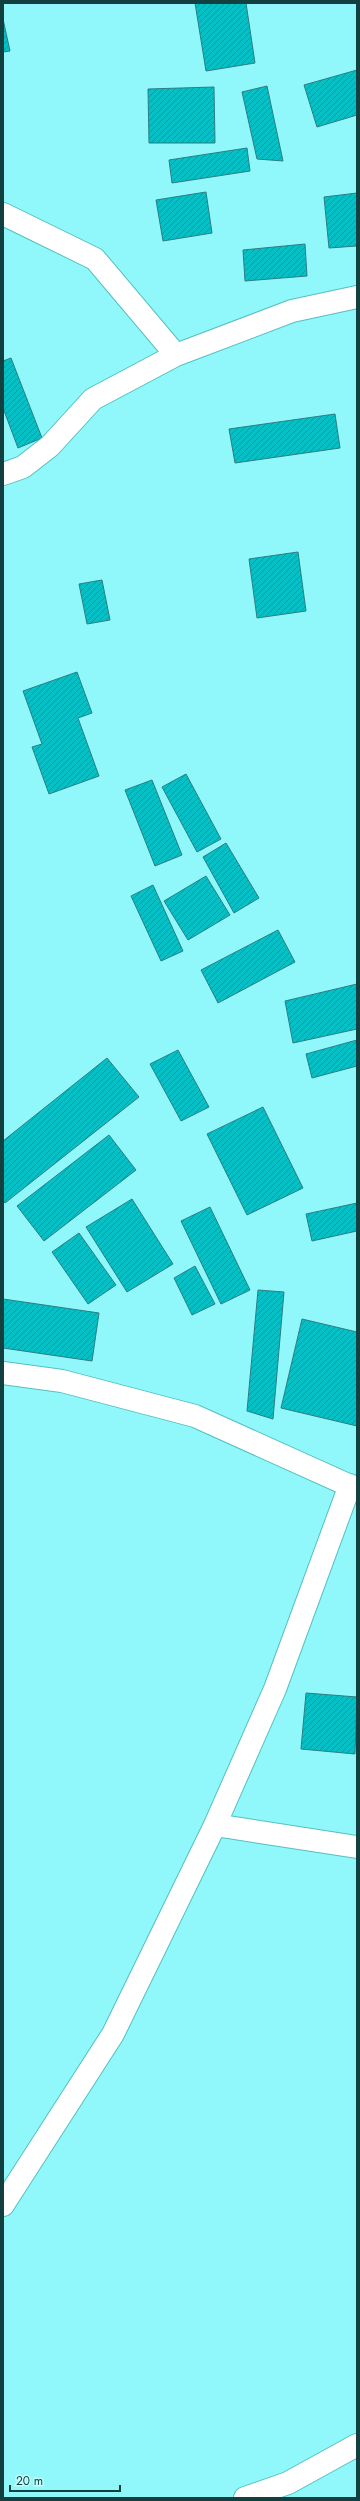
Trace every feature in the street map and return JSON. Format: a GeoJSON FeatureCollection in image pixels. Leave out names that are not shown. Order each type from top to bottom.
{"type":"FeatureCollection","features":[{"type":"Feature","properties":{"kind":"street"},"geometry":{"type":"LineString","coordinates":[[3,214],[95,260],[176,355]]}},
{"type":"Feature","properties":{"kind":"street"},"geometry":{"type":"LineString","coordinates":[[3,474],[23,467],[50,446],[93,399],[176,355],[292,311],[357,298]]}},
{"type":"Feature","properties":{"kind":"street"},"geometry":{"type":"LineString","coordinates":[[3,1373],[62,1380],[195,1416],[353,1487],[275,1689],[215,1825],[113,2034],[3,2205]]}},
{"type":"Feature","properties":{"kind":"street"},"geometry":{"type":"LineString","coordinates":[[215,1825],[357,1847]]}},
{"type":"Feature","properties":{"kind":"street"},"geometry":{"type":"LineString","coordinates":[[245,2498],[288,2483],[357,2445]]}},
{"type":"Feature","properties":{"kind":"building"},"geometry":{"type":"Polygon","coordinates":[[[195,3],[246,3],[255,63],[206,71],[195,3]]]}},
{"type":"Feature","properties":{"kind":"building"},"geometry":{"type":"Polygon","coordinates":[[[3,19],[10,51],[3,52],[3,19]]]}},
{"type":"Feature","properties":{"kind":"building"},"geometry":{"type":"Polygon","coordinates":[[[357,70],[357,115],[317,127],[304,85],[357,70]]]}},
{"type":"Feature","properties":{"kind":"building"},"geometry":{"type":"Polygon","coordinates":[[[267,86],[283,161],[257,159],[242,92],[267,86]]]}},
{"type":"Feature","properties":{"kind":"building"},"geometry":{"type":"Polygon","coordinates":[[[214,87],[215,143],[149,143],[148,89],[214,87]]]}},
{"type":"Feature","properties":{"kind":"building"},"geometry":{"type":"Polygon","coordinates":[[[247,148],[250,171],[172,183],[169,160],[247,148]]]}},
{"type":"Feature","properties":{"kind":"building"},"geometry":{"type":"Polygon","coordinates":[[[206,192],[212,233],[163,241],[156,200],[206,192]]]}},
{"type":"Feature","properties":{"kind":"building"},"geometry":{"type":"Polygon","coordinates":[[[357,193],[357,246],[329,248],[324,197],[357,193]]]}},
{"type":"Feature","properties":{"kind":"building"},"geometry":{"type":"Polygon","coordinates":[[[305,244],[307,276],[245,281],[243,250],[305,244]]]}},
{"type":"Feature","properties":{"kind":"building"},"geometry":{"type":"Polygon","coordinates":[[[11,358],[42,438],[18,448],[3,408],[3,361],[11,358]]]}},
{"type":"Feature","properties":{"kind":"building"},"geometry":{"type":"Polygon","coordinates":[[[335,414],[340,448],[235,463],[229,429],[335,414]]]}},
{"type":"Feature","properties":{"kind":"building"},"geometry":{"type":"Polygon","coordinates":[[[298,552],[306,611],[257,618],[249,559],[298,552]]]}},
{"type":"Feature","properties":{"kind":"building"},"geometry":{"type":"Polygon","coordinates":[[[102,580],[110,620],[87,624],[79,584],[102,580]]]}},
{"type":"Feature","properties":{"kind":"building"},"geometry":{"type":"Polygon","coordinates":[[[77,672],[92,713],[78,718],[99,776],[49,794],[32,747],[42,744],[23,691],[77,672]]]}},
{"type":"Feature","properties":{"kind":"building"},"geometry":{"type":"Polygon","coordinates":[[[186,774],[221,839],[197,852],[162,787],[186,774]]]}},
{"type":"Feature","properties":{"kind":"building"},"geometry":{"type":"Polygon","coordinates":[[[152,780],[182,855],[155,866],[125,790],[152,780]]]}},
{"type":"Feature","properties":{"kind":"building"},"geometry":{"type":"Polygon","coordinates":[[[226,843],[259,898],[234,913],[203,857],[226,843]]]}},
{"type":"Feature","properties":{"kind":"building"},"geometry":{"type":"Polygon","coordinates":[[[206,876],[230,915],[188,940],[164,901],[206,876]]]}},
{"type":"Feature","properties":{"kind":"building"},"geometry":{"type":"Polygon","coordinates":[[[153,885],[183,951],[161,961],[131,896],[153,885]]]}},
{"type":"Feature","properties":{"kind":"building"},"geometry":{"type":"Polygon","coordinates":[[[278,930],[295,962],[218,1003],[201,970],[278,930]]]}},
{"type":"Feature","properties":{"kind":"building"},"geometry":{"type":"Polygon","coordinates":[[[357,984],[357,1029],[293,1043],[285,1001],[357,984]]]}},
{"type":"Feature","properties":{"kind":"building"},"geometry":{"type":"Polygon","coordinates":[[[357,1040],[357,1066],[312,1078],[306,1054],[357,1040]]]}},
{"type":"Feature","properties":{"kind":"building"},"geometry":{"type":"Polygon","coordinates":[[[178,1050],[209,1107],[181,1121],[150,1064],[178,1050]]]}},
{"type":"Feature","properties":{"kind":"building"},"geometry":{"type":"Polygon","coordinates":[[[107,1058],[139,1097],[5,1203],[3,1200],[3,1141],[107,1058]]]}},
{"type":"Feature","properties":{"kind":"building"},"geometry":{"type":"Polygon","coordinates":[[[263,1107],[303,1188],[247,1215],[207,1134],[263,1107]]]}},
{"type":"Feature","properties":{"kind":"building"},"geometry":{"type":"Polygon","coordinates":[[[109,1135],[136,1170],[44,1241],[17,1206],[109,1135]]]}},
{"type":"Feature","properties":{"kind":"building"},"geometry":{"type":"Polygon","coordinates":[[[132,1199],[173,1264],[127,1292],[86,1227],[132,1199]]]}},
{"type":"Feature","properties":{"kind":"building"},"geometry":{"type":"Polygon","coordinates":[[[357,1203],[357,1231],[312,1241],[306,1214],[357,1203]]]}},
{"type":"Feature","properties":{"kind":"building"},"geometry":{"type":"Polygon","coordinates":[[[210,1207],[250,1290],[221,1304],[181,1221],[210,1207]]]}},
{"type":"Feature","properties":{"kind":"building"},"geometry":{"type":"Polygon","coordinates":[[[79,1233],[116,1285],[88,1304],[52,1252],[79,1233]]]}},
{"type":"Feature","properties":{"kind":"building"},"geometry":{"type":"Polygon","coordinates":[[[195,1266],[215,1304],[192,1315],[174,1278],[195,1266]]]}},
{"type":"Feature","properties":{"kind":"building"},"geometry":{"type":"Polygon","coordinates":[[[258,1290],[284,1292],[273,1419],[247,1411],[258,1290]]]}},
{"type":"Feature","properties":{"kind":"building"},"geometry":{"type":"Polygon","coordinates":[[[3,1299],[99,1313],[92,1361],[3,1348],[3,1299]]]}},
{"type":"Feature","properties":{"kind":"building"},"geometry":{"type":"Polygon","coordinates":[[[302,1319],[357,1332],[357,1426],[281,1408],[302,1319]]]}},
{"type":"Feature","properties":{"kind":"building"},"geometry":{"type":"Polygon","coordinates":[[[306,1693],[357,1697],[355,1754],[301,1749],[306,1693]]]}}]}
